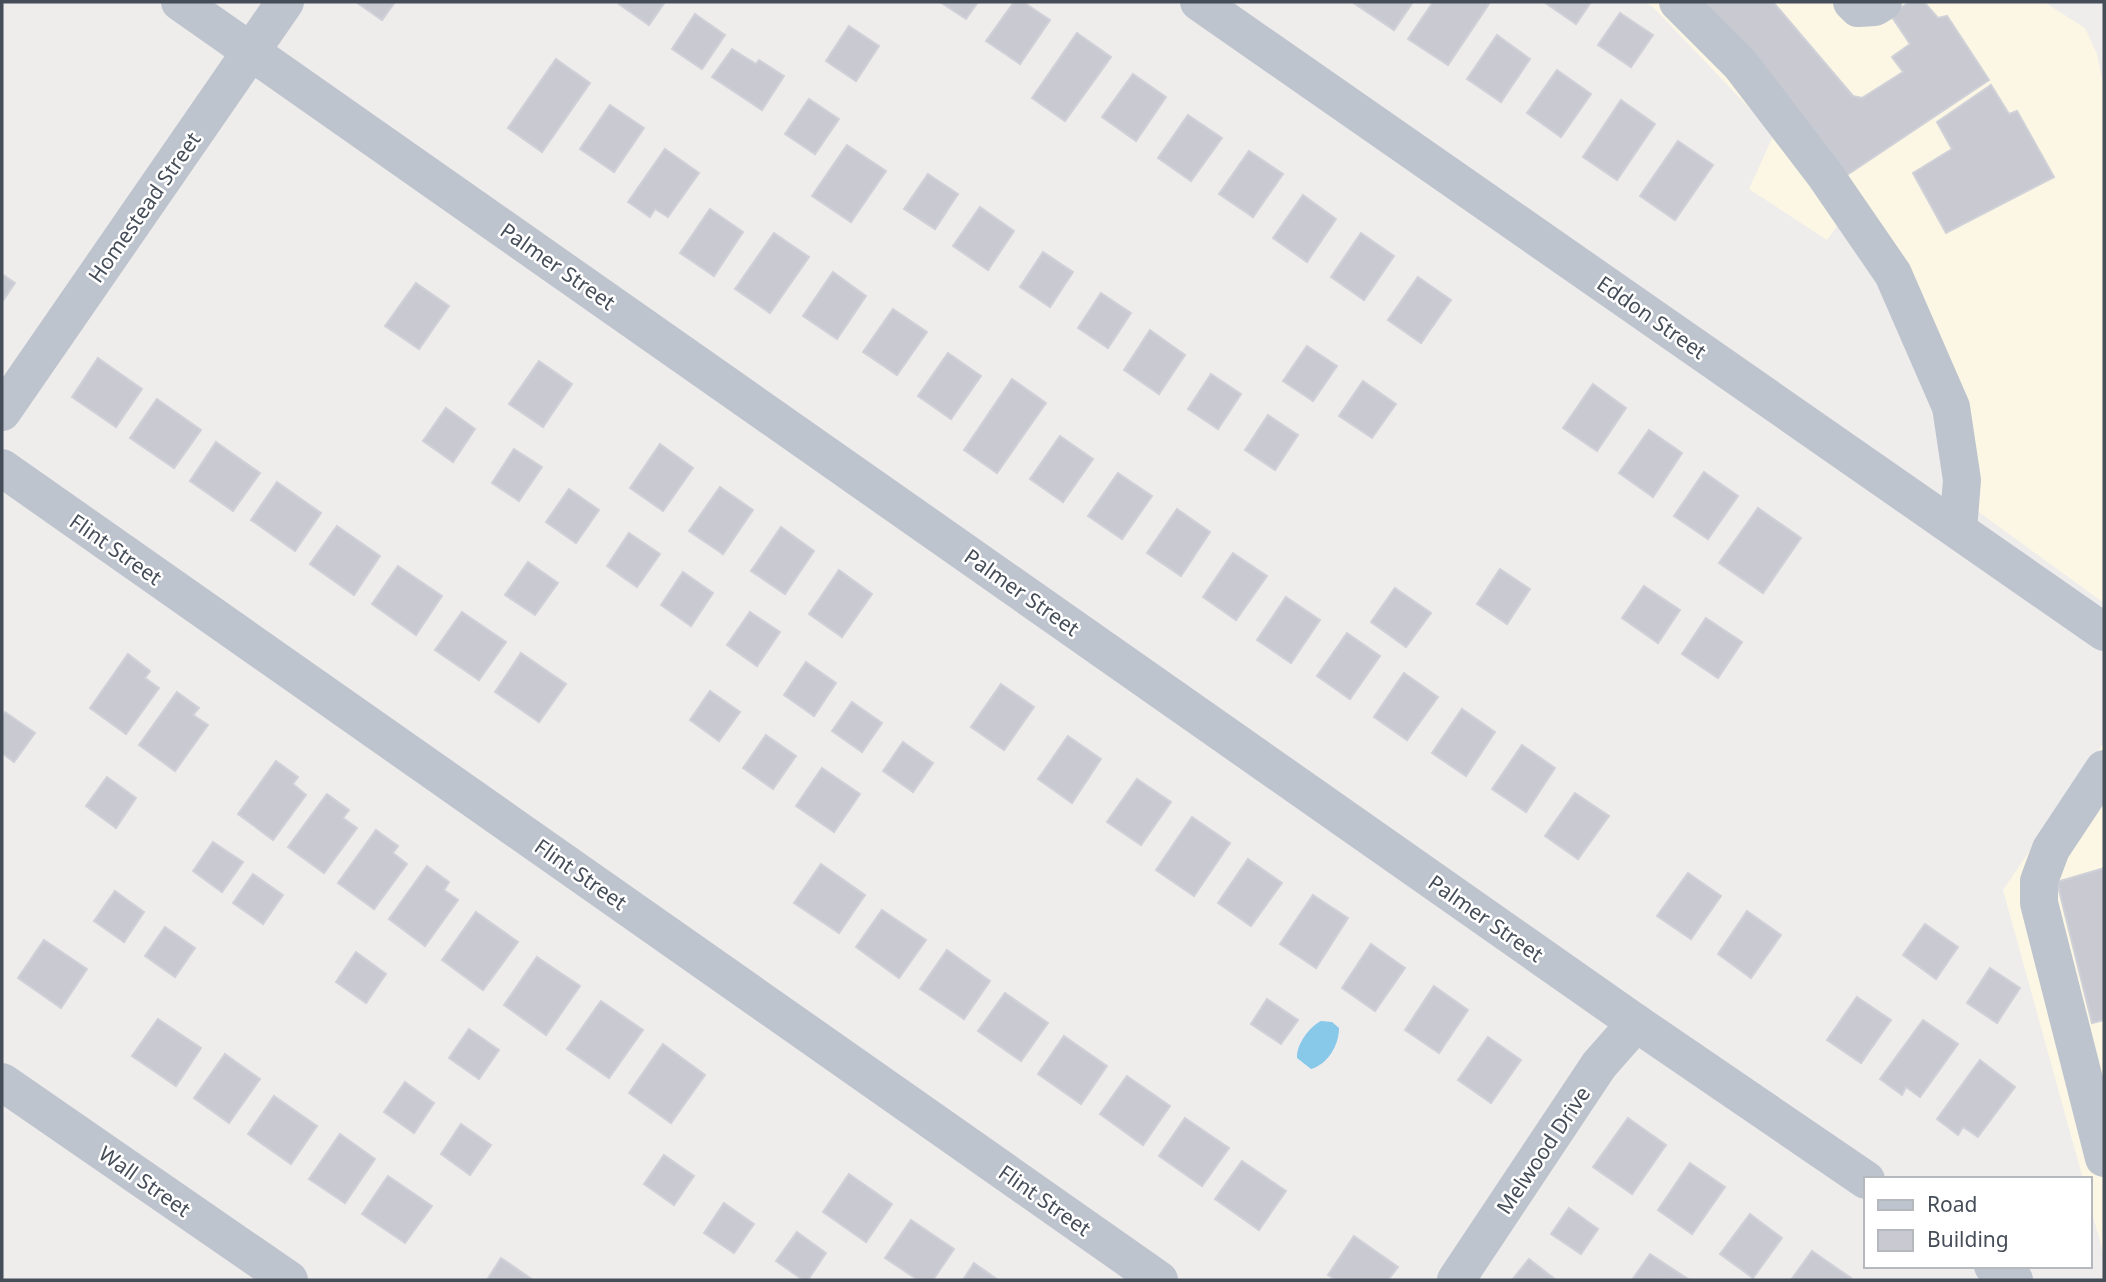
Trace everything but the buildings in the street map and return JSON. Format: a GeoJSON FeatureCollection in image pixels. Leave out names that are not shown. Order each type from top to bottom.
{"type":"FeatureCollection","features":[{"type":"Feature","properties":{"kind":"street","name":"Palmer Street"},"geometry":{"type":"LineString","coordinates":[[180,2],[1636,1023],[1864,1179]]}},
{"type":"Feature","properties":{"kind":"street","name":"Homestead Street"},"geometry":{"type":"LineString","coordinates":[[2,412],[285,2]]}},
{"type":"Feature","properties":{"kind":"street","name":"Eddon Street"},"geometry":{"type":"LineString","coordinates":[[1199,2],[2104,632]]}},
{"type":"Feature","properties":{"kind":"street"},"geometry":{"type":"LineString","coordinates":[[1678,2],[1740,64],[1825,175],[1893,274],[1951,407],[1962,480],[1958,530]]}},
{"type":"Feature","properties":{"kind":"street"},"geometry":{"type":"LineString","coordinates":[[1852,2],[1858,8],[1875,7],[1884,2]]}},
{"type":"Feature","properties":{"kind":"street","name":"Flint Street"},"geometry":{"type":"LineString","coordinates":[[2,468],[1159,1280]]}},
{"type":"Feature","properties":{"kind":"street"},"geometry":{"type":"LineString","coordinates":[[2104,769],[2050,849],[2039,881],[2039,903],[2104,1158]]}},
{"type":"Feature","properties":{"kind":"street","name":"Melwood Drive"},"geometry":{"type":"LineString","coordinates":[[1456,1280],[1599,1065],[1636,1023]]}},
{"type":"Feature","properties":{"kind":"street","name":"Wall Street"},"geometry":{"type":"LineString","coordinates":[[2,1082],[289,1280]]}},
{"type":"Feature","properties":{"kind":"street"},"geometry":{"type":"LineString","coordinates":[[1996,1268],[2014,1280]]}},
{"type":"Feature","properties":{"kind":"shaded area"},"geometry":{"type":"Polygon","coordinates":[[[1645,2],[2044,2],[2085,28],[2097,54],[2104,89],[2104,603],[1947,489],[1944,443],[1894,303],[1841,221],[1827,240],[1749,189],[1774,134],[1654,8],[1645,2]]]}},
{"type":"Feature","properties":{"kind":"shaded area"},"geometry":{"type":"Polygon","coordinates":[[[2104,742],[2104,1256],[2092,1212],[2092,1177],[2082,1177],[2003,890],[2104,742]]]}},
{"type":"Feature","properties":{"kind":"water"},"geometry":{"type":"Polygon","coordinates":[[[1321,1021],[1332,1022],[1339,1028],[1338,1034],[1335,1047],[1327,1058],[1311,1069],[1297,1058],[1297,1053],[1304,1037],[1321,1021]]]}}]}
